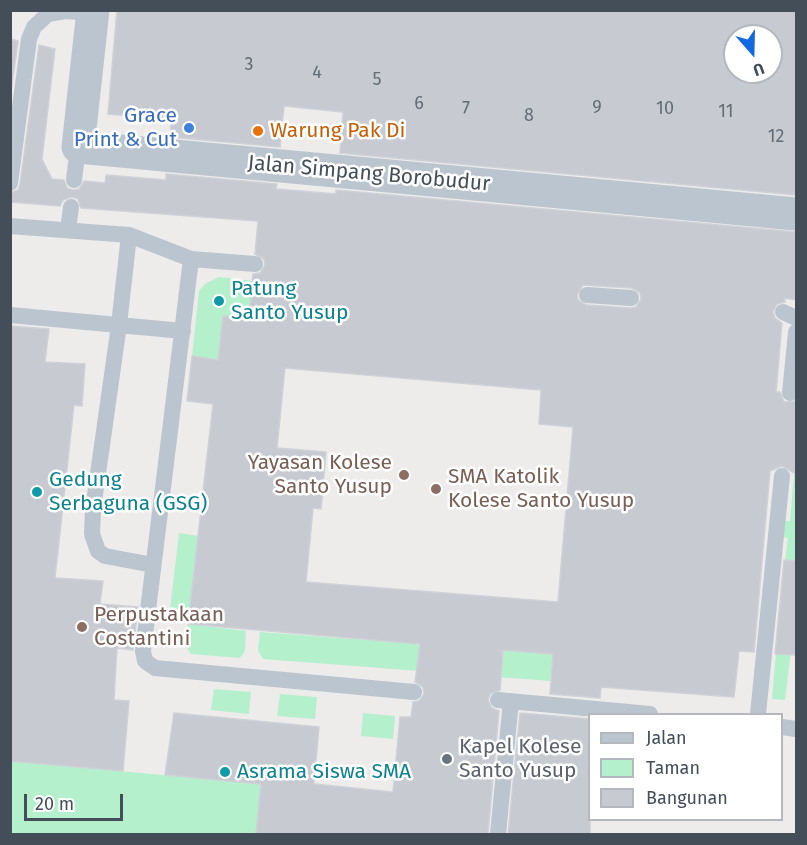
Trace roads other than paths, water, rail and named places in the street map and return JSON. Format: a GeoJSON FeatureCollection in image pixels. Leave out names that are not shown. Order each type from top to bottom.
{"type":"FeatureCollection","features":[{"type":"Feature","properties":{"kind":"street"},"geometry":{"type":"LineString","coordinates":[[78,147],[93,12]]}},
{"type":"Feature","properties":{"kind":"street","name":"Jalan Simpang Borobudur"},"geometry":{"type":"LineString","coordinates":[[78,147],[796,214]]}},
{"type":"Feature","properties":{"kind":"lane"},"geometry":{"type":"LineString","coordinates":[[10,183],[29,39],[34,27],[48,14],[65,11],[93,12]]}},
{"type":"Feature","properties":{"kind":"lane"},"geometry":{"type":"LineString","coordinates":[[74,180],[78,147]]}},
{"type":"Feature","properties":{"kind":"lane"},"geometry":{"type":"LineString","coordinates":[[68,230],[71,207]]}},
{"type":"Feature","properties":{"kind":"lane"},"geometry":{"type":"LineString","coordinates":[[10,226],[129,235],[191,258],[255,264]]}},
{"type":"Feature","properties":{"kind":"lane"},"geometry":{"type":"LineString","coordinates":[[129,235],[119,325],[93,509],[92,534],[98,551],[105,556],[153,565]]}},
{"type":"Feature","properties":{"kind":"lane"},"geometry":{"type":"LineString","coordinates":[[191,258],[143,651],[145,661],[149,666],[414,692]]}},
{"type":"Feature","properties":{"kind":"lane"},"geometry":{"type":"LineString","coordinates":[[587,295],[631,298]]}},
{"type":"Feature","properties":{"kind":"lane"},"geometry":{"type":"LineString","coordinates":[[10,315],[183,331]]}},
{"type":"Feature","properties":{"kind":"lane"},"geometry":{"type":"LineString","coordinates":[[790,393],[796,332]]}},
{"type":"Feature","properties":{"kind":"lane"},"geometry":{"type":"LineString","coordinates":[[758,713],[782,476]]}},
{"type":"Feature","properties":{"kind":"lane"},"geometry":{"type":"LineString","coordinates":[[498,834],[505,701],[639,713]]}},
{"type":"Feature","properties":{"kind":"place","name":"Grace Print & Cut"},"geometry":{"type":"Point","coordinates":[189,128]}},
{"type":"Feature","properties":{"kind":"place","name":"Warung Pak Di"},"geometry":{"type":"Point","coordinates":[258,131]}},
{"type":"Feature","properties":{"kind":"place","name":"Patung Santo Yusup"},"geometry":{"type":"Point","coordinates":[219,301]}},
{"type":"Feature","properties":{"kind":"place","name":"Yayasan Kolese Santo Yusup"},"geometry":{"type":"Point","coordinates":[404,475]}},
{"type":"Feature","properties":{"kind":"place","name":"SMA Katolik Kolese Santo Yusup"},"geometry":{"type":"Point","coordinates":[436,489]}},
{"type":"Feature","properties":{"kind":"place","name":"Gedung Serbaguna (GSG)"},"geometry":{"type":"Point","coordinates":[37,492]}},
{"type":"Feature","properties":{"kind":"place","name":"Perpustakaan Costantini"},"geometry":{"type":"Point","coordinates":[82,627]}},
{"type":"Feature","properties":{"kind":"place","name":"Kapel Kolese Santo Yusup"},"geometry":{"type":"Point","coordinates":[447,759]}},
{"type":"Feature","properties":{"kind":"place","name":"Asrama Siswa SMA"},"geometry":{"type":"Point","coordinates":[225,772]}}]}
